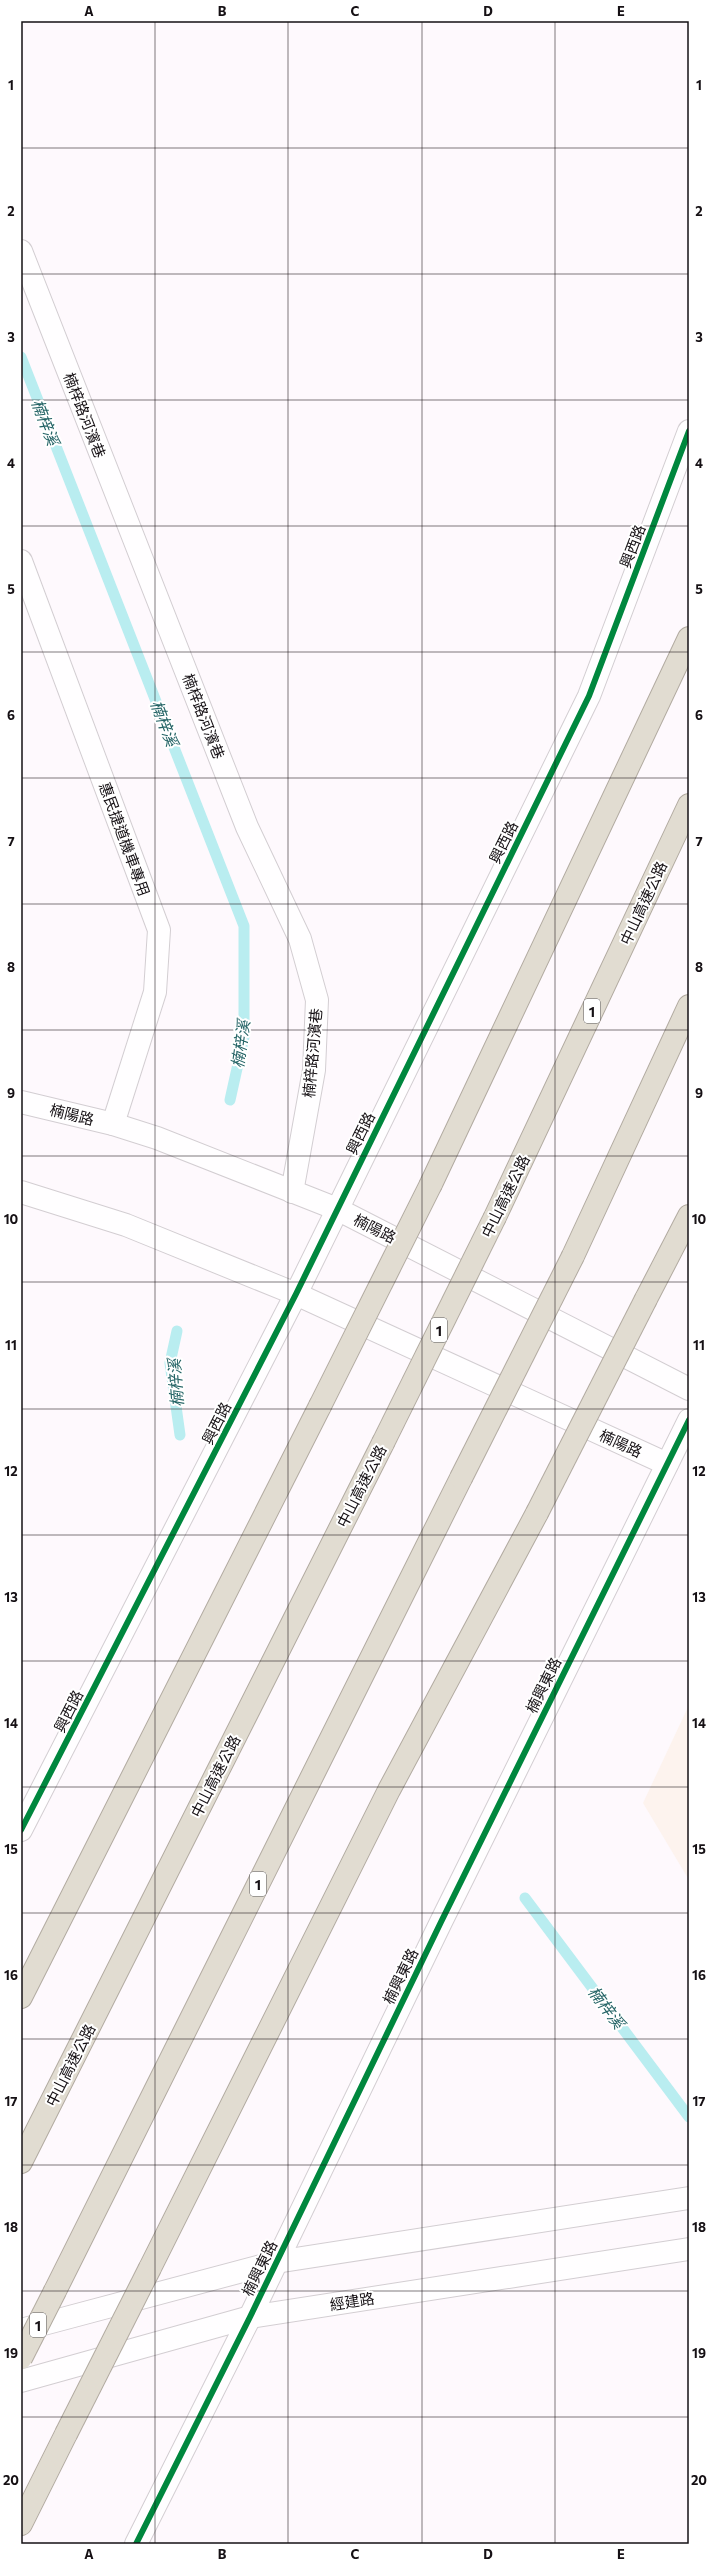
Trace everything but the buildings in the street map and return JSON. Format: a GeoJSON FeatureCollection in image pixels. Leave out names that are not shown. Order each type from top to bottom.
{"type":"FeatureCollection","features":[{"type":"Feature","properties":{"kind":"highway"},"geometry":{"type":"LineString","coordinates":[[21,1997],[431,1184],[689,638]]}},
{"type":"Feature","properties":{"kind":"highway","name":"中山高速公路"},"geometry":{"type":"LineString","coordinates":[[21,2162],[383,1443],[495,1217],[689,805]]}},
{"type":"Feature","properties":{"kind":"highway","name":"1"},"geometry":{"type":"LineString","coordinates":[[21,2358],[573,1256],[689,1006]]}},
{"type":"Feature","properties":{"kind":"highway"},"geometry":{"type":"LineString","coordinates":[[21,2524],[390,1790],[537,1513],[689,1216]]}},
{"type":"Feature","properties":{"kind":"street","name":"楠梓路河濱巷"},"geometry":{"type":"LineString","coordinates":[[21,251],[247,827],[300,938],[318,1000],[314,1070],[292,1192]]}},
{"type":"Feature","properties":{"kind":"street","name":"興西路"},"geometry":{"type":"LineString","coordinates":[[21,1830],[296,1294],[589,696],[689,431]]}},
{"type":"Feature","properties":{"kind":"street","name":"惠民捷道機車專用"},"geometry":{"type":"LineString","coordinates":[[21,561],[159,930],[155,992],[113,1124]]}},
{"type":"Feature","properties":{"kind":"street","name":"楠陽路"},"geometry":{"type":"LineString","coordinates":[[21,1102],[113,1124],[157,1138],[337,1209],[689,1388]]}},
{"type":"Feature","properties":{"kind":"street","name":"楠陽路"},"geometry":{"type":"LineString","coordinates":[[21,1192],[126,1226],[296,1294],[667,1464]]}},
{"type":"Feature","properties":{"kind":"street","name":"楠興東路"},"geometry":{"type":"LineString","coordinates":[[136,2544],[250,2317],[532,1736],[689,1420]]}},
{"type":"Feature","properties":{"kind":"street"},"geometry":{"type":"LineString","coordinates":[[21,2330],[276,2262],[689,2198]]}},
{"type":"Feature","properties":{"kind":"street","name":"經建路"},"geometry":{"type":"LineString","coordinates":[[21,2380],[250,2317],[689,2249]]}},
{"type":"Feature","properties":{"kind":"shaded area"},"geometry":{"type":"Polygon","coordinates":[[[689,1705],[689,1880],[643,1803],[689,1705]]]}},
{"type":"Feature","properties":{"kind":"waterway","name":"楠梓溪"},"geometry":{"type":"LineString","coordinates":[[21,357],[244,926],[244,1037],[230,1100]]}},
{"type":"Feature","properties":{"kind":"waterway","name":"楠梓溪"},"geometry":{"type":"LineString","coordinates":[[177,1331],[170,1363],[180,1435]]}},
{"type":"Feature","properties":{"kind":"waterway","name":"楠梓溪"},"geometry":{"type":"LineString","coordinates":[[525,1898],[689,2117]]}},
{"type":"Feature","properties":{"kind":"cycle path"},"geometry":{"type":"LineString","coordinates":[[21,1830],[296,1294],[589,696],[689,431]]}},
{"type":"Feature","properties":{"kind":"cycle path"},"geometry":{"type":"LineString","coordinates":[[136,2544],[250,2317],[441,1922],[689,1420]]}}]}
